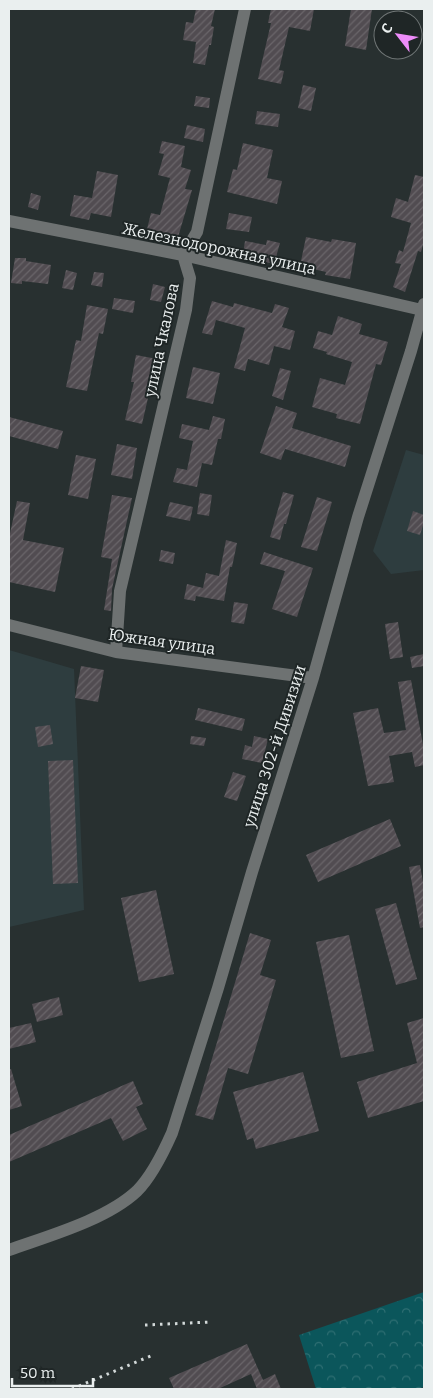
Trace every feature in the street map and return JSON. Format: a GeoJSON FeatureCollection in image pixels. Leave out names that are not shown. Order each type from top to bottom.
{"type":"FeatureCollection","features":[{"type":"Feature","properties":{"kind":"street"},"geometry":{"type":"LineString","coordinates":[[183,255],[197,232],[245,9]]}},
{"type":"Feature","properties":{"kind":"street","name":"Железнодорожная улица"},"geometry":{"type":"LineString","coordinates":[[9,221],[183,255],[423,307]]}},
{"type":"Feature","properties":{"kind":"street","name":"улица Чкалова"},"geometry":{"type":"LineString","coordinates":[[116,652],[120,591],[186,310],[190,278],[183,255]]}},
{"type":"Feature","properties":{"kind":"street","name":"улица 302-й Дивизии"},"geometry":{"type":"LineString","coordinates":[[9,1250],[94,1219],[116,1207],[137,1191],[155,1167],[172,1133],[313,678],[358,517],[411,351],[423,307]]}},
{"type":"Feature","properties":{"kind":"street","name":"Южная улица"},"geometry":{"type":"LineString","coordinates":[[9,625],[116,652],[313,678]]}},
{"type":"Feature","properties":{"kind":"shaded area"},"geometry":{"type":"Polygon","coordinates":[[[406,450],[424,455],[424,570],[391,574],[373,551],[406,450]]]}},
{"type":"Feature","properties":{"kind":"shaded area"},"geometry":{"type":"Polygon","coordinates":[[[9,650],[74,669],[84,910],[9,927],[9,650]]]}},
{"type":"Feature","properties":{"kind":"green space"},"geometry":{"type":"Polygon","coordinates":[[[424,1292],[424,1387],[418,1389],[316,1389],[299,1335],[424,1292]]]}},
{"type":"Feature","properties":{"kind":"building"},"geometry":{"type":"Polygon","coordinates":[[[196,9],[215,9],[211,26],[214,27],[211,45],[209,45],[205,65],[193,63],[196,42],[183,40],[186,22],[193,23],[196,9]]]}},
{"type":"Feature","properties":{"kind":"building"},"geometry":{"type":"Polygon","coordinates":[[[271,9],[314,9],[310,31],[289,27],[279,70],[284,71],[281,84],[258,79],[271,23],[268,23],[271,9]]]}},
{"type":"Feature","properties":{"kind":"building"},"geometry":{"type":"Polygon","coordinates":[[[351,9],[372,9],[366,50],[345,46],[351,9]]]}},
{"type":"Feature","properties":{"kind":"building"},"geometry":{"type":"Polygon","coordinates":[[[303,85],[316,88],[311,111],[298,108],[303,85]]]}},
{"type":"Feature","properties":{"kind":"building"},"geometry":{"type":"Polygon","coordinates":[[[196,96],[210,98],[209,108],[194,106],[196,96]]]}},
{"type":"Feature","properties":{"kind":"building"},"geometry":{"type":"Polygon","coordinates":[[[257,111],[280,114],[278,127],[255,124],[257,111]]]}},
{"type":"Feature","properties":{"kind":"building"},"geometry":{"type":"Polygon","coordinates":[[[187,125],[205,129],[203,142],[184,138],[187,125]]]}},
{"type":"Feature","properties":{"kind":"building"},"geometry":{"type":"Polygon","coordinates":[[[162,141],[185,146],[181,167],[191,170],[185,189],[192,190],[178,237],[147,229],[151,213],[160,215],[170,178],[158,175],[164,154],[159,153],[162,141]]]}},
{"type":"Feature","properties":{"kind":"building"},"geometry":{"type":"Polygon","coordinates":[[[243,143],[273,150],[267,178],[282,181],[277,204],[227,192],[233,169],[237,170],[243,143]]]}},
{"type":"Feature","properties":{"kind":"building"},"geometry":{"type":"Polygon","coordinates":[[[97,171],[118,175],[111,217],[91,213],[89,220],[70,216],[74,195],[92,198],[97,171]]]}},
{"type":"Feature","properties":{"kind":"building"},"geometry":{"type":"Polygon","coordinates":[[[415,175],[424,177],[424,241],[421,252],[418,251],[405,292],[393,287],[401,264],[395,263],[399,250],[403,252],[411,223],[391,217],[396,198],[408,202],[415,175]]]}},
{"type":"Feature","properties":{"kind":"building"},"geometry":{"type":"Polygon","coordinates":[[[31,193],[41,196],[38,210],[28,207],[31,193]]]}},
{"type":"Feature","properties":{"kind":"building"},"geometry":{"type":"Polygon","coordinates":[[[229,213],[252,217],[249,232],[226,229],[229,213]]]}},
{"type":"Feature","properties":{"kind":"building"},"geometry":{"type":"Polygon","coordinates":[[[306,237],[331,242],[332,239],[356,243],[350,279],[325,275],[326,272],[300,266],[306,237]]]}},
{"type":"Feature","properties":{"kind":"building"},"geometry":{"type":"Polygon","coordinates":[[[267,240],[280,243],[274,264],[261,261],[262,258],[243,254],[245,241],[266,245],[267,240]]]}},
{"type":"Feature","properties":{"kind":"building"},"geometry":{"type":"Polygon","coordinates":[[[15,258],[26,258],[26,261],[51,265],[48,284],[22,281],[22,284],[11,283],[15,258]]]}},
{"type":"Feature","properties":{"kind":"building"},"geometry":{"type":"Polygon","coordinates":[[[66,270],[77,273],[73,290],[62,288],[66,270]]]}},
{"type":"Feature","properties":{"kind":"building"},"geometry":{"type":"Polygon","coordinates":[[[94,272],[104,273],[102,287],[91,285],[94,272]]]}},
{"type":"Feature","properties":{"kind":"building"},"geometry":{"type":"Polygon","coordinates":[[[153,284],[165,287],[161,302],[150,300],[153,284]]]}},
{"type":"Feature","properties":{"kind":"building"},"geometry":{"type":"Polygon","coordinates":[[[114,298],[135,301],[133,313],[112,309],[114,298]]]}},
{"type":"Feature","properties":{"kind":"building"},"geometry":{"type":"Polygon","coordinates":[[[212,301],[233,307],[234,303],[272,313],[275,304],[289,308],[282,327],[295,331],[290,350],[274,346],[269,365],[248,359],[245,371],[234,368],[245,328],[216,320],[212,335],[202,333],[212,301]]]}},
{"type":"Feature","properties":{"kind":"building"},"geometry":{"type":"Polygon","coordinates":[[[87,305],[108,309],[103,334],[99,333],[87,391],[66,387],[76,340],[81,341],[87,305]]]}},
{"type":"Feature","properties":{"kind":"building"},"geometry":{"type":"Polygon","coordinates":[[[338,316],[362,324],[359,334],[388,342],[381,365],[376,364],[360,424],[336,418],[337,414],[312,407],[320,378],[345,385],[352,362],[313,348],[318,331],[332,335],[338,316]]]}},
{"type":"Feature","properties":{"kind":"building"},"geometry":{"type":"Polygon","coordinates":[[[136,355],[157,359],[142,424],[125,420],[134,382],[131,382],[136,355]]]}},
{"type":"Feature","properties":{"kind":"building"},"geometry":{"type":"Polygon","coordinates":[[[193,367],[220,373],[213,404],[186,398],[193,367]]]}},
{"type":"Feature","properties":{"kind":"building"},"geometry":{"type":"Polygon","coordinates":[[[280,368],[291,371],[283,400],[272,396],[280,368]]]}},
{"type":"Feature","properties":{"kind":"building"},"geometry":{"type":"Polygon","coordinates":[[[276,406],[297,413],[292,428],[351,446],[345,467],[285,449],[281,460],[260,453],[276,406]]]}},
{"type":"Feature","properties":{"kind":"building"},"geometry":{"type":"Polygon","coordinates":[[[213,416],[225,419],[221,439],[218,439],[212,465],[202,463],[197,487],[173,482],[177,468],[187,470],[193,441],[179,438],[182,424],[209,430],[213,416]]]}},
{"type":"Feature","properties":{"kind":"building"},"geometry":{"type":"Polygon","coordinates":[[[9,417],[63,431],[58,449],[9,436],[9,417]]]}},
{"type":"Feature","properties":{"kind":"building"},"geometry":{"type":"Polygon","coordinates":[[[117,444],[137,448],[132,479],[111,475],[117,444]]]}},
{"type":"Feature","properties":{"kind":"building"},"geometry":{"type":"Polygon","coordinates":[[[76,455],[96,459],[88,499],[68,495],[76,455]]]}},
{"type":"Feature","properties":{"kind":"building"},"geometry":{"type":"Polygon","coordinates":[[[283,492],[294,495],[280,540],[270,537],[283,492]]]}},
{"type":"Feature","properties":{"kind":"building"},"geometry":{"type":"Polygon","coordinates":[[[200,493],[212,495],[209,516],[197,514],[200,493]]]}},
{"type":"Feature","properties":{"kind":"building"},"geometry":{"type":"Polygon","coordinates":[[[112,495],[132,498],[112,589],[111,611],[104,610],[112,559],[101,557],[112,495]]]}},
{"type":"Feature","properties":{"kind":"building"},"geometry":{"type":"Polygon","coordinates":[[[317,497],[332,502],[317,551],[301,547],[317,497]]]}},
{"type":"Feature","properties":{"kind":"building"},"geometry":{"type":"Polygon","coordinates":[[[17,501],[30,503],[23,540],[64,548],[55,592],[9,582],[9,538],[17,501]]]}},
{"type":"Feature","properties":{"kind":"building"},"geometry":{"type":"Polygon","coordinates":[[[170,502],[193,507],[190,521],[166,516],[170,502]]]}},
{"type":"Feature","properties":{"kind":"building"},"geometry":{"type":"Polygon","coordinates":[[[413,511],[424,515],[420,535],[407,531],[413,511]]]}},
{"type":"Feature","properties":{"kind":"building"},"geometry":{"type":"Polygon","coordinates":[[[226,540],[237,543],[232,567],[230,567],[224,601],[196,596],[195,601],[184,599],[187,584],[203,588],[206,573],[219,576],[226,540]]]}},
{"type":"Feature","properties":{"kind":"building"},"geometry":{"type":"Polygon","coordinates":[[[161,550],[175,553],[173,564],[159,561],[161,550]]]}},
{"type":"Feature","properties":{"kind":"building"},"geometry":{"type":"Polygon","coordinates":[[[264,552],[313,568],[297,617],[272,609],[285,571],[260,564],[264,552]]]}},
{"type":"Feature","properties":{"kind":"building"},"geometry":{"type":"Polygon","coordinates":[[[234,602],[248,604],[244,624],[231,622],[234,602]]]}},
{"type":"Feature","properties":{"kind":"building"},"geometry":{"type":"Polygon","coordinates":[[[398,622],[403,657],[390,659],[385,624],[398,622]]]}},
{"type":"Feature","properties":{"kind":"building"},"geometry":{"type":"Polygon","coordinates":[[[424,654],[424,666],[412,668],[410,657],[424,654]]]}},
{"type":"Feature","properties":{"kind":"building"},"geometry":{"type":"Polygon","coordinates":[[[81,666],[104,670],[98,702],[75,698],[81,666]]]}},
{"type":"Feature","properties":{"kind":"building"},"geometry":{"type":"Polygon","coordinates":[[[411,680],[424,750],[424,765],[415,767],[412,752],[389,756],[394,782],[368,786],[353,713],[378,708],[384,733],[406,730],[398,682],[411,680]]]}},
{"type":"Feature","properties":{"kind":"building"},"geometry":{"type":"Polygon","coordinates":[[[198,708],[245,719],[242,731],[195,720],[198,708]]]}},
{"type":"Feature","properties":{"kind":"building"},"geometry":{"type":"Polygon","coordinates":[[[50,725],[53,744],[38,747],[35,727],[50,725]]]}},
{"type":"Feature","properties":{"kind":"building"},"geometry":{"type":"Polygon","coordinates":[[[191,736],[206,738],[204,746],[190,744],[191,736]]]}},
{"type":"Feature","properties":{"kind":"building"},"geometry":{"type":"Polygon","coordinates":[[[254,736],[268,739],[262,763],[242,759],[245,745],[252,747],[254,736]]]}},
{"type":"Feature","properties":{"kind":"building"},"geometry":{"type":"Polygon","coordinates":[[[73,760],[78,883],[53,884],[48,761],[73,760]]]}},
{"type":"Feature","properties":{"kind":"building"},"geometry":{"type":"Polygon","coordinates":[[[233,772],[246,776],[237,801],[224,797],[233,772]]]}},
{"type":"Feature","properties":{"kind":"building"},"geometry":{"type":"Polygon","coordinates":[[[390,819],[401,846],[318,882],[306,855],[390,819]]]}},
{"type":"Feature","properties":{"kind":"building"},"geometry":{"type":"Polygon","coordinates":[[[420,865],[424,888],[424,927],[420,928],[409,867],[420,865]]]}},
{"type":"Feature","properties":{"kind":"building"},"geometry":{"type":"Polygon","coordinates":[[[156,890],[174,974],[139,982],[121,898],[156,890]]]}},
{"type":"Feature","properties":{"kind":"building"},"geometry":{"type":"Polygon","coordinates":[[[396,903],[417,979],[396,985],[375,909],[396,903]]]}},
{"type":"Feature","properties":{"kind":"building"},"geometry":{"type":"Polygon","coordinates":[[[250,933],[271,940],[260,975],[276,980],[248,1074],[228,1068],[213,1120],[195,1115],[250,933]]]}},
{"type":"Feature","properties":{"kind":"building"},"geometry":{"type":"Polygon","coordinates":[[[349,935],[374,1051],[341,1058],[316,942],[349,935]]]}},
{"type":"Feature","properties":{"kind":"building"},"geometry":{"type":"Polygon","coordinates":[[[59,997],[63,1015],[37,1022],[32,1004],[59,997]]]}},
{"type":"Feature","properties":{"kind":"building"},"geometry":{"type":"Polygon","coordinates":[[[424,1018],[424,1101],[368,1118],[357,1082],[417,1063],[407,1023],[424,1018]]]}},
{"type":"Feature","properties":{"kind":"building"},"geometry":{"type":"Polygon","coordinates":[[[31,1023],[36,1042],[9,1049],[9,1028],[31,1023]]]}},
{"type":"Feature","properties":{"kind":"building"},"geometry":{"type":"Polygon","coordinates":[[[11,1069],[22,1106],[9,1110],[9,1070],[11,1069]]]}},
{"type":"Feature","properties":{"kind":"building"},"geometry":{"type":"Polygon","coordinates":[[[303,1072],[319,1131],[256,1149],[253,1138],[247,1140],[233,1092],[303,1072]]]}},
{"type":"Feature","properties":{"kind":"building"},"geometry":{"type":"Polygon","coordinates":[[[133,1081],[143,1104],[136,1107],[147,1129],[123,1141],[111,1118],[9,1162],[9,1135],[133,1081]]]}},
{"type":"Feature","properties":{"kind":"building"},"geometry":{"type":"Polygon","coordinates":[[[247,1344],[263,1380],[275,1374],[281,1389],[257,1389],[251,1374],[218,1389],[174,1389],[169,1378],[247,1344]]]}},
{"type":"Feature","properties":{"kind":"railway"},"geometry":{"type":"LineString","coordinates":[[145,1325],[211,1322]]}},
{"type":"Feature","properties":{"kind":"railway"},"geometry":{"type":"LineString","coordinates":[[72,1389],[153,1355]]}}]}
